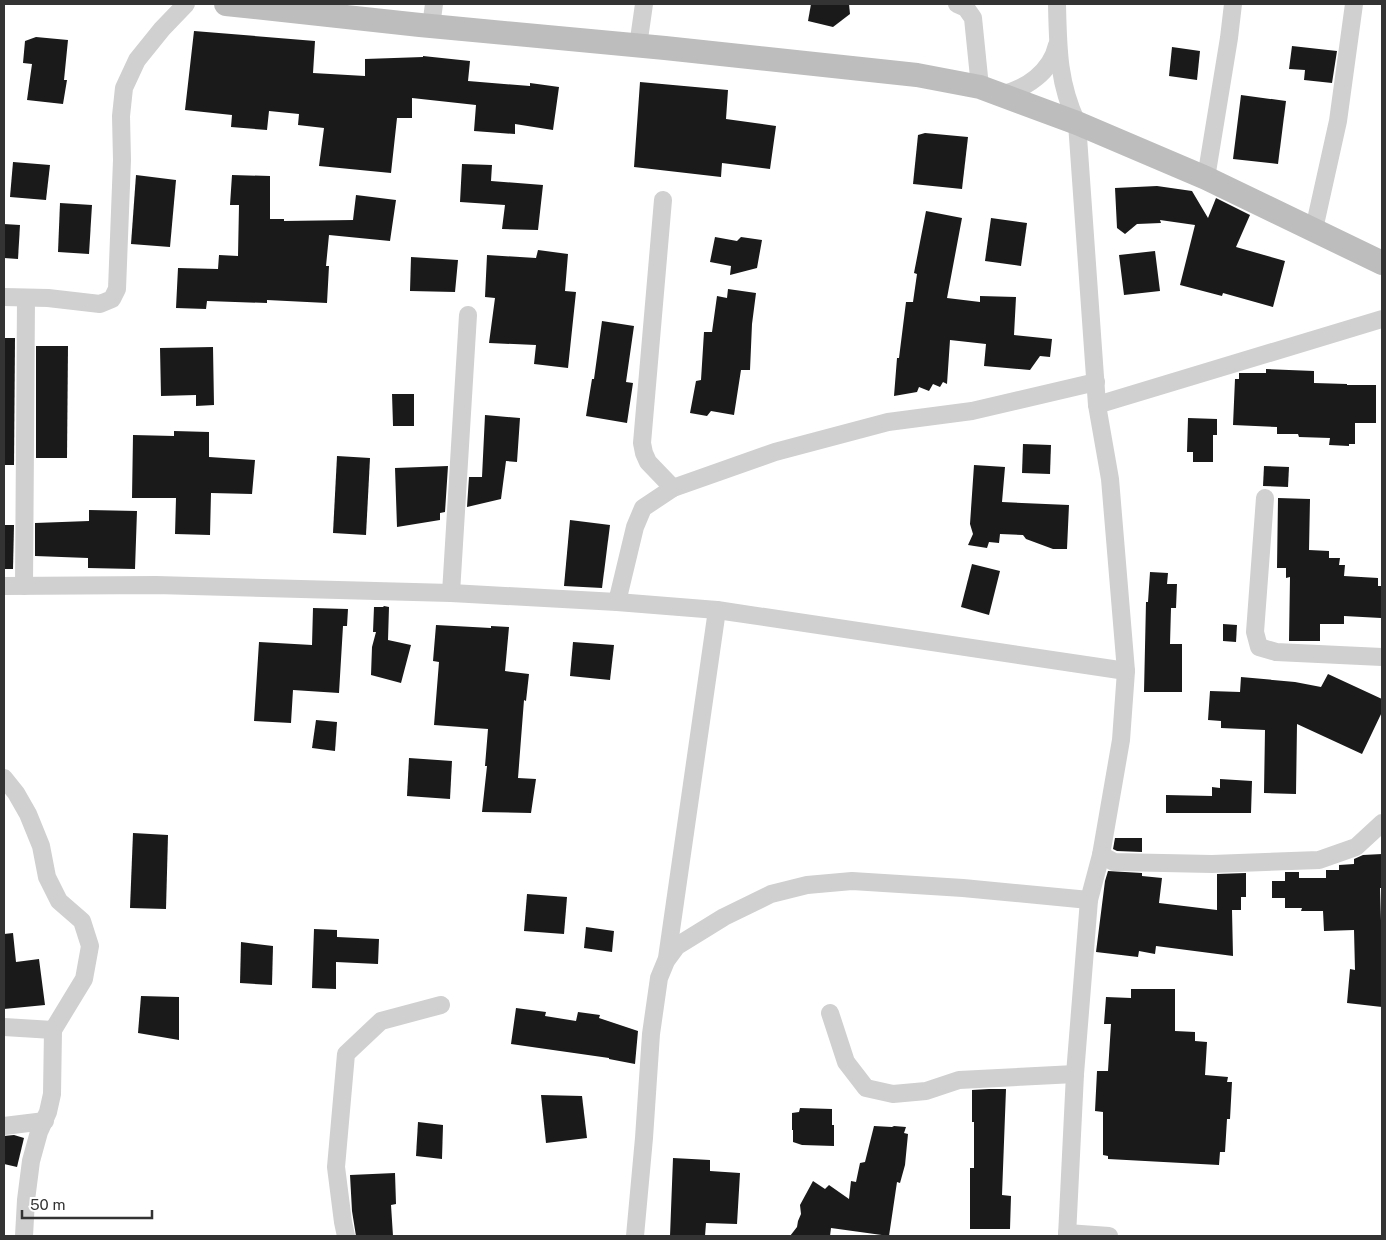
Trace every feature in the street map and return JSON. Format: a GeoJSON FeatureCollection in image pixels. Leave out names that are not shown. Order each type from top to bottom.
{"type":"FeatureCollection","features":[{"type":"Feature","properties":{"kind":"street"},"geometry":{"type":"LineString","coordinates":[[4,297],[48,298],[100,304],[112,299],[117,289],[122,160],[121,116],[124,88],[137,60],[162,29],[186,4]]}},
{"type":"Feature","properties":{"kind":"street"},"geometry":{"type":"LineString","coordinates":[[226,4],[432,15],[638,46],[917,75],[990,91],[1077,123],[1206,178],[1382,262]]}},
{"type":"Feature","properties":{"kind":"street"},"geometry":{"type":"LineString","coordinates":[[638,46],[644,4]]}},
{"type":"Feature","properties":{"kind":"street"},"geometry":{"type":"LineString","coordinates":[[957,4],[966,8],[973,18],[990,91]]}},
{"type":"Feature","properties":{"kind":"street"},"geometry":{"type":"LineString","coordinates":[[1057,4],[1061,74],[1064,91],[1077,123],[1098,406],[1110,479],[1126,671],[1121,740],[1101,854],[1089,900],[1075,1074],[1067,1235],[1109,1236]]}},
{"type":"Feature","properties":{"kind":"street"},"geometry":{"type":"LineString","coordinates":[[1206,178],[1233,4]]}},
{"type":"Feature","properties":{"kind":"street"},"geometry":{"type":"LineString","coordinates":[[1314,229],[1338,121],[1354,4]]}},
{"type":"Feature","properties":{"kind":"street"},"geometry":{"type":"LineString","coordinates":[[990,91],[1018,90],[1033,80],[1050,62],[1058,42]]}},
{"type":"Feature","properties":{"kind":"street"},"geometry":{"type":"LineString","coordinates":[[663,200],[642,442],[648,462],[673,488]]}},
{"type":"Feature","properties":{"kind":"street"},"geometry":{"type":"LineString","coordinates":[[24,586],[26,298]]}},
{"type":"Feature","properties":{"kind":"street"},"geometry":{"type":"LineString","coordinates":[[451,593],[468,315]]}},
{"type":"Feature","properties":{"kind":"street"},"geometry":{"type":"LineString","coordinates":[[1098,406],[1382,319]]}},
{"type":"Feature","properties":{"kind":"street"},"geometry":{"type":"LineString","coordinates":[[617,602],[635,527],[643,508],[673,488],[775,452],[888,422],[972,411],[1096,382]]}},
{"type":"Feature","properties":{"kind":"street"},"geometry":{"type":"LineString","coordinates":[[1265,498],[1256,632],[1259,647],[1276,652],[1382,657]]}},
{"type":"Feature","properties":{"kind":"street"},"geometry":{"type":"LineString","coordinates":[[4,586],[156,585],[451,593],[617,602],[717,610],[1126,671]]}},
{"type":"Feature","properties":{"kind":"street"},"geometry":{"type":"LineString","coordinates":[[666,961],[717,610]]}},
{"type":"Feature","properties":{"kind":"street"},"geometry":{"type":"LineString","coordinates":[[4,778],[16,793],[28,814],[41,846],[47,877],[59,901],[82,921],[90,946],[84,979],[53,1030],[52,1094],[48,1112],[31,1161],[24,1236]]}},
{"type":"Feature","properties":{"kind":"street"},"geometry":{"type":"LineString","coordinates":[[1101,854],[1114,862],[1212,864],[1319,860],[1356,847],[1382,823]]}},
{"type":"Feature","properties":{"kind":"street"},"geometry":{"type":"LineString","coordinates":[[635,1236],[651,1034],[659,978],[666,961],[677,946],[724,917],[771,894],[807,885],[852,880],[1089,900]]}},
{"type":"Feature","properties":{"kind":"street"},"geometry":{"type":"LineString","coordinates":[[346,1236],[336,1167],[346,1054],[381,1021],[441,1005]]}},
{"type":"Feature","properties":{"kind":"street"},"geometry":{"type":"LineString","coordinates":[[830,1013],[846,1062],[866,1088],[893,1094],[926,1090],[959,1080],[1075,1074]]}},
{"type":"Feature","properties":{"kind":"street"},"geometry":{"type":"LineString","coordinates":[[4,1026],[53,1030]]}},
{"type":"Feature","properties":{"kind":"street"},"geometry":{"type":"LineString","coordinates":[[4,1126],[44,1121]]}},
{"type":"Feature","properties":{"kind":"building"},"geometry":{"type":"Polygon","coordinates":[[[811,4],[849,4],[850,14],[833,27],[808,21],[811,4]]]}},
{"type":"Feature","properties":{"kind":"building"},"geometry":{"type":"Polygon","coordinates":[[[194,31],[315,41],[313,73],[365,76],[365,59],[423,56],[470,61],[468,81],[530,86],[530,83],[559,87],[553,130],[515,124],[515,134],[474,131],[476,105],[412,98],[412,118],[397,118],[391,173],[319,166],[324,128],[298,125],[299,114],[269,111],[267,130],[231,127],[232,115],[185,110],[194,31]]]}},
{"type":"Feature","properties":{"kind":"building"},"geometry":{"type":"Polygon","coordinates":[[[36,37],[68,40],[64,80],[67,80],[63,104],[27,100],[32,64],[23,63],[25,41],[36,37]]]}},
{"type":"Feature","properties":{"kind":"building"},"geometry":{"type":"Polygon","coordinates":[[[1292,46],[1337,51],[1332,83],[1304,80],[1305,70],[1289,69],[1292,46]]]}},
{"type":"Feature","properties":{"kind":"building"},"geometry":{"type":"Polygon","coordinates":[[[1172,47],[1200,51],[1197,80],[1169,76],[1172,47]]]}},
{"type":"Feature","properties":{"kind":"building"},"geometry":{"type":"Polygon","coordinates":[[[640,82],[728,90],[726,119],[776,126],[770,169],[722,163],[721,177],[634,167],[640,82]]]}},
{"type":"Feature","properties":{"kind":"building"},"geometry":{"type":"Polygon","coordinates":[[[1241,95],[1286,101],[1278,164],[1233,159],[1241,95]]]}},
{"type":"Feature","properties":{"kind":"building"},"geometry":{"type":"Polygon","coordinates":[[[925,133],[968,137],[962,189],[913,184],[918,135],[925,133]]]}},
{"type":"Feature","properties":{"kind":"building"},"geometry":{"type":"Polygon","coordinates":[[[13,162],[50,165],[46,200],[10,197],[13,162]]]}},
{"type":"Feature","properties":{"kind":"building"},"geometry":{"type":"Polygon","coordinates":[[[462,164],[492,165],[491,181],[543,185],[538,230],[502,229],[505,205],[460,202],[462,164]]]}},
{"type":"Feature","properties":{"kind":"building"},"geometry":{"type":"Polygon","coordinates":[[[136,175],[176,180],[170,247],[131,244],[136,175]]]}},
{"type":"Feature","properties":{"kind":"building"},"geometry":{"type":"Polygon","coordinates":[[[232,175],[270,176],[270,219],[284,219],[284,221],[353,220],[356,195],[396,200],[390,241],[329,235],[326,266],[329,266],[327,303],[267,300],[267,303],[207,301],[206,309],[176,308],[178,268],[218,269],[219,255],[238,256],[239,205],[230,205],[232,175]]]}},
{"type":"Feature","properties":{"kind":"building"},"geometry":{"type":"Polygon","coordinates":[[[1157,186],[1192,191],[1208,218],[1216,198],[1250,215],[1236,247],[1285,261],[1273,307],[1223,293],[1222,296],[1180,285],[1195,225],[1160,220],[1161,223],[1137,224],[1125,234],[1117,228],[1115,188],[1157,186]]]}},
{"type":"Feature","properties":{"kind":"building"},"geometry":{"type":"Polygon","coordinates":[[[60,203],[92,205],[89,254],[58,252],[60,203]]]}},
{"type":"Feature","properties":{"kind":"building"},"geometry":{"type":"Polygon","coordinates":[[[926,211],[962,218],[947,298],[980,302],[980,296],[1016,297],[1014,335],[1052,339],[1050,357],[1040,356],[1030,370],[984,366],[986,344],[950,340],[947,384],[943,382],[940,387],[933,384],[929,391],[919,387],[917,392],[894,396],[897,358],[899,358],[906,302],[913,302],[917,274],[914,273],[926,211]]]}},
{"type":"Feature","properties":{"kind":"building"},"geometry":{"type":"Polygon","coordinates":[[[991,218],[1027,223],[1021,266],[985,261],[991,218]]]}},
{"type":"Feature","properties":{"kind":"building"},"geometry":{"type":"Polygon","coordinates":[[[4,224],[20,225],[18,259],[4,258],[4,224]]]}},
{"type":"Feature","properties":{"kind":"building"},"geometry":{"type":"Polygon","coordinates":[[[715,237],[737,241],[741,237],[762,240],[757,268],[730,275],[731,266],[710,262],[715,237]]]}},
{"type":"Feature","properties":{"kind":"building"},"geometry":{"type":"Polygon","coordinates":[[[538,250],[568,254],[565,291],[576,292],[568,368],[534,364],[536,345],[489,343],[495,298],[485,297],[487,255],[536,258],[538,250]]]}},
{"type":"Feature","properties":{"kind":"building"},"geometry":{"type":"Polygon","coordinates":[[[1155,251],[1160,291],[1124,295],[1119,255],[1155,251]]]}},
{"type":"Feature","properties":{"kind":"building"},"geometry":{"type":"Polygon","coordinates":[[[411,257],[458,260],[455,292],[410,291],[411,257]]]}},
{"type":"Feature","properties":{"kind":"building"},"geometry":{"type":"Polygon","coordinates":[[[728,289],[756,293],[752,324],[750,370],[741,370],[734,415],[711,411],[707,416],[690,413],[696,381],[701,380],[704,332],[712,332],[717,296],[727,298],[728,289]]]}},
{"type":"Feature","properties":{"kind":"building"},"geometry":{"type":"Polygon","coordinates":[[[602,321],[634,326],[626,382],[633,383],[627,423],[586,416],[592,379],[594,379],[602,321]]]}},
{"type":"Feature","properties":{"kind":"building"},"geometry":{"type":"Polygon","coordinates":[[[4,338],[15,338],[14,465],[4,465],[4,338]]]}},
{"type":"Feature","properties":{"kind":"building"},"geometry":{"type":"Polygon","coordinates":[[[36,346],[68,346],[67,458],[36,458],[36,346]]]}},
{"type":"Feature","properties":{"kind":"building"},"geometry":{"type":"Polygon","coordinates":[[[213,347],[214,405],[196,406],[196,395],[161,396],[160,348],[213,347]]]}},
{"type":"Feature","properties":{"kind":"building"},"geometry":{"type":"Polygon","coordinates":[[[1266,369],[1314,371],[1314,383],[1376,385],[1376,423],[1355,423],[1355,444],[1349,444],[1349,446],[1329,445],[1330,438],[1299,437],[1298,434],[1277,434],[1277,427],[1233,425],[1235,379],[1239,379],[1239,373],[1266,373],[1266,369]]]}},
{"type":"Feature","properties":{"kind":"building"},"geometry":{"type":"Polygon","coordinates":[[[392,394],[414,394],[414,426],[393,426],[392,394]]]}},
{"type":"Feature","properties":{"kind":"building"},"geometry":{"type":"Polygon","coordinates":[[[485,415],[520,418],[517,462],[506,461],[501,499],[467,507],[469,477],[482,477],[485,415]]]}},
{"type":"Feature","properties":{"kind":"building"},"geometry":{"type":"Polygon","coordinates":[[[1188,418],[1217,419],[1217,435],[1213,435],[1213,462],[1193,462],[1193,452],[1187,452],[1188,418]]]}},
{"type":"Feature","properties":{"kind":"building"},"geometry":{"type":"Polygon","coordinates":[[[174,431],[209,432],[209,457],[255,460],[252,494],[211,493],[210,535],[175,534],[176,498],[132,498],[133,435],[174,436],[174,431]]]}},
{"type":"Feature","properties":{"kind":"building"},"geometry":{"type":"Polygon","coordinates":[[[1023,444],[1051,445],[1050,474],[1022,473],[1023,444]]]}},
{"type":"Feature","properties":{"kind":"building"},"geometry":{"type":"Polygon","coordinates":[[[337,456],[370,458],[366,535],[333,533],[337,456]]]}},
{"type":"Feature","properties":{"kind":"building"},"geometry":{"type":"Polygon","coordinates":[[[974,465],[1005,467],[1002,502],[1069,505],[1067,549],[1053,549],[1026,539],[1023,535],[1000,534],[999,543],[989,542],[987,548],[968,545],[973,534],[970,524],[974,465]]]}},
{"type":"Feature","properties":{"kind":"building"},"geometry":{"type":"Polygon","coordinates":[[[448,466],[445,512],[440,513],[440,520],[397,527],[395,468],[448,466]]]}},
{"type":"Feature","properties":{"kind":"building"},"geometry":{"type":"Polygon","coordinates":[[[1264,466],[1289,467],[1288,487],[1263,486],[1264,466]]]}},
{"type":"Feature","properties":{"kind":"building"},"geometry":{"type":"Polygon","coordinates":[[[1278,498],[1310,499],[1309,550],[1329,551],[1329,558],[1340,558],[1339,565],[1345,565],[1344,576],[1378,578],[1378,586],[1382,586],[1381,618],[1344,616],[1344,624],[1320,624],[1320,641],[1289,641],[1290,577],[1286,578],[1286,568],[1277,568],[1278,498]]]}},
{"type":"Feature","properties":{"kind":"building"},"geometry":{"type":"Polygon","coordinates":[[[89,510],[137,511],[135,569],[88,568],[88,558],[35,556],[35,523],[89,521],[89,510]]]}},
{"type":"Feature","properties":{"kind":"building"},"geometry":{"type":"Polygon","coordinates":[[[570,520],[610,525],[602,588],[564,586],[570,520]]]}},
{"type":"Feature","properties":{"kind":"building"},"geometry":{"type":"Polygon","coordinates":[[[4,525],[14,525],[13,569],[4,569],[4,525]]]}},
{"type":"Feature","properties":{"kind":"building"},"geometry":{"type":"Polygon","coordinates":[[[972,564],[1000,571],[989,615],[961,607],[972,564]]]}},
{"type":"Feature","properties":{"kind":"building"},"geometry":{"type":"Polygon","coordinates":[[[1150,572],[1168,573],[1167,584],[1177,584],[1176,608],[1171,608],[1170,644],[1182,644],[1182,692],[1144,692],[1146,602],[1148,602],[1150,572]]]}},
{"type":"Feature","properties":{"kind":"building"},"geometry":{"type":"Polygon","coordinates":[[[374,607],[389,607],[388,640],[411,645],[401,683],[371,675],[372,647],[376,632],[373,632],[374,607]]]}},
{"type":"Feature","properties":{"kind":"building"},"geometry":{"type":"Polygon","coordinates":[[[313,608],[348,609],[347,626],[343,626],[339,693],[293,690],[291,723],[254,721],[259,642],[312,645],[313,608]]]}},
{"type":"Feature","properties":{"kind":"building"},"geometry":{"type":"Polygon","coordinates":[[[1223,624],[1237,625],[1236,642],[1223,641],[1223,624]]]}},
{"type":"Feature","properties":{"kind":"building"},"geometry":{"type":"Polygon","coordinates":[[[436,625],[509,627],[505,671],[529,674],[526,701],[524,700],[518,778],[536,779],[531,813],[482,812],[487,766],[485,766],[488,729],[434,725],[439,662],[433,661],[436,625]]]}},
{"type":"Feature","properties":{"kind":"building"},"geometry":{"type":"Polygon","coordinates":[[[573,642],[614,645],[610,680],[570,676],[573,642]]]}},
{"type":"Feature","properties":{"kind":"building"},"geometry":{"type":"Polygon","coordinates":[[[1328,674],[1382,699],[1382,712],[1362,754],[1297,724],[1296,794],[1264,793],[1265,730],[1221,728],[1221,721],[1208,720],[1210,691],[1240,692],[1241,677],[1295,682],[1321,687],[1328,674]]]}},
{"type":"Feature","properties":{"kind":"building"},"geometry":{"type":"Polygon","coordinates":[[[316,720],[337,722],[335,751],[312,748],[316,720]]]}},
{"type":"Feature","properties":{"kind":"building"},"geometry":{"type":"Polygon","coordinates":[[[409,758],[452,761],[450,799],[407,796],[409,758]]]}},
{"type":"Feature","properties":{"kind":"building"},"geometry":{"type":"Polygon","coordinates":[[[1220,779],[1252,781],[1251,813],[1166,813],[1166,795],[1212,796],[1212,787],[1220,788],[1220,779]]]}},
{"type":"Feature","properties":{"kind":"building"},"geometry":{"type":"Polygon","coordinates":[[[133,833],[168,835],[166,909],[130,908],[133,833]]]}},
{"type":"Feature","properties":{"kind":"building"},"geometry":{"type":"Polygon","coordinates":[[[1115,838],[1142,838],[1142,852],[1117,851],[1113,849],[1115,838]]]}},
{"type":"Feature","properties":{"kind":"building"},"geometry":{"type":"Polygon","coordinates":[[[1382,854],[1382,888],[1380,888],[1382,1007],[1347,1003],[1350,969],[1355,970],[1354,930],[1324,931],[1323,911],[1301,911],[1302,908],[1285,908],[1285,898],[1272,898],[1272,881],[1285,881],[1285,872],[1299,872],[1299,878],[1326,878],[1326,870],[1339,870],[1339,865],[1354,864],[1354,859],[1363,855],[1382,854]]]}},
{"type":"Feature","properties":{"kind":"building"},"geometry":{"type":"Polygon","coordinates":[[[1108,871],[1142,873],[1142,876],[1162,878],[1159,903],[1217,910],[1217,874],[1246,873],[1246,897],[1241,897],[1241,910],[1232,910],[1233,956],[1156,946],[1155,954],[1139,951],[1138,957],[1096,952],[1105,881],[1108,871]]]}},
{"type":"Feature","properties":{"kind":"building"},"geometry":{"type":"Polygon","coordinates":[[[527,894],[567,897],[564,934],[524,931],[527,894]]]}},
{"type":"Feature","properties":{"kind":"building"},"geometry":{"type":"Polygon","coordinates":[[[586,927],[614,931],[612,952],[584,948],[586,927]]]}},
{"type":"Feature","properties":{"kind":"building"},"geometry":{"type":"Polygon","coordinates":[[[314,929],[337,930],[337,937],[379,939],[378,964],[336,962],[336,989],[312,988],[314,929]]]}},
{"type":"Feature","properties":{"kind":"building"},"geometry":{"type":"Polygon","coordinates":[[[13,933],[16,962],[39,959],[45,1005],[4,1009],[4,934],[13,933]]]}},
{"type":"Feature","properties":{"kind":"building"},"geometry":{"type":"Polygon","coordinates":[[[241,942],[273,946],[272,985],[240,983],[241,942]]]}},
{"type":"Feature","properties":{"kind":"building"},"geometry":{"type":"Polygon","coordinates":[[[1131,989],[1175,989],[1175,1031],[1195,1032],[1195,1041],[1207,1042],[1205,1075],[1228,1077],[1227,1082],[1232,1082],[1230,1119],[1227,1119],[1225,1152],[1220,1152],[1219,1165],[1108,1159],[1108,1156],[1103,1155],[1103,1112],[1095,1111],[1097,1071],[1108,1071],[1111,1024],[1104,1024],[1106,997],[1131,998],[1131,989]]]}},
{"type":"Feature","properties":{"kind":"building"},"geometry":{"type":"Polygon","coordinates":[[[141,996],[179,997],[179,1040],[138,1033],[141,996]]]}},
{"type":"Feature","properties":{"kind":"building"},"geometry":{"type":"Polygon","coordinates":[[[516,1008],[546,1012],[545,1016],[576,1021],[578,1012],[600,1015],[599,1018],[638,1031],[635,1064],[609,1058],[511,1044],[516,1008]]]}},
{"type":"Feature","properties":{"kind":"building"},"geometry":{"type":"Polygon","coordinates":[[[1006,1089],[1002,1195],[1011,1196],[1010,1229],[970,1229],[970,1168],[974,1168],[972,1090],[1006,1089]]]}},
{"type":"Feature","properties":{"kind":"building"},"geometry":{"type":"Polygon","coordinates":[[[541,1095],[582,1096],[587,1138],[546,1143],[541,1095]]]}},
{"type":"Feature","properties":{"kind":"building"},"geometry":{"type":"Polygon","coordinates":[[[800,1108],[832,1109],[834,1146],[802,1145],[793,1142],[792,1113],[799,1112],[800,1108]]]}},
{"type":"Feature","properties":{"kind":"building"},"geometry":{"type":"Polygon","coordinates":[[[418,1122],[443,1125],[442,1159],[416,1156],[418,1122]]]}},
{"type":"Feature","properties":{"kind":"building"},"geometry":{"type":"Polygon","coordinates":[[[874,1126],[906,1127],[904,1133],[908,1134],[905,1165],[900,1183],[897,1182],[889,1236],[831,1228],[830,1236],[790,1236],[797,1227],[801,1214],[800,1205],[813,1181],[825,1189],[829,1185],[849,1199],[851,1181],[856,1182],[860,1163],[865,1162],[874,1126]]]}},
{"type":"Feature","properties":{"kind":"building"},"geometry":{"type":"Polygon","coordinates":[[[14,1135],[24,1138],[17,1167],[4,1164],[4,1136],[14,1135]]]}},
{"type":"Feature","properties":{"kind":"building"},"geometry":{"type":"Polygon","coordinates":[[[673,1158],[710,1160],[710,1171],[740,1173],[737,1224],[706,1223],[705,1236],[670,1236],[673,1158]]]}},
{"type":"Feature","properties":{"kind":"building"},"geometry":{"type":"Polygon","coordinates":[[[395,1173],[396,1204],[391,1205],[393,1236],[356,1236],[352,1211],[350,1175],[395,1173]]]}}]}
